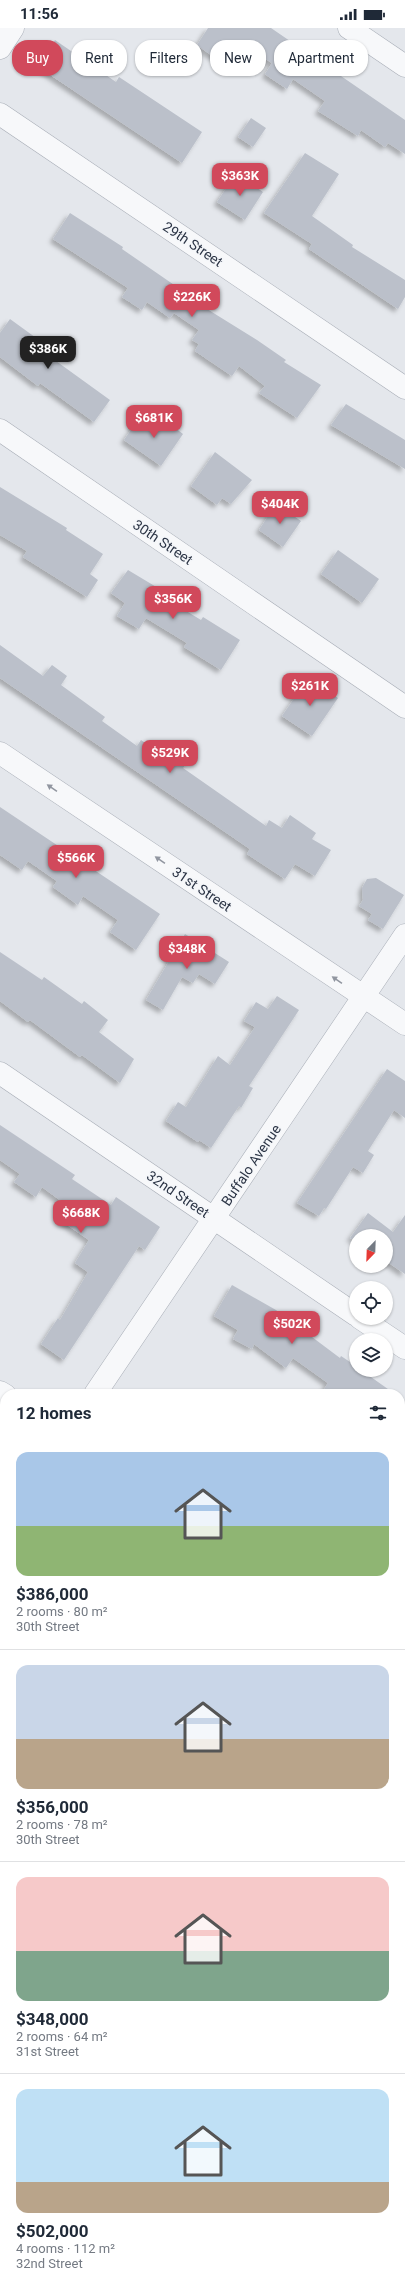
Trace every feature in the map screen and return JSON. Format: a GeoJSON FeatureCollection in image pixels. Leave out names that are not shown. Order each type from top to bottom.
{"type":"FeatureCollection","features":[{"type":"Feature","properties":{"kind":"street"},"geometry":{"type":"LineString","coordinates":[[0,48],[13,28]]}},
{"type":"Feature","properties":{"kind":"street"},"geometry":{"type":"LineString","coordinates":[[349,28],[405,66]]}},
{"type":"Feature","properties":{"kind":"street","name":"29th Street"},"geometry":{"type":"LineString","coordinates":[[0,114],[405,388]]}},
{"type":"Feature","properties":{"kind":"street","name":"30th Street"},"geometry":{"type":"LineString","coordinates":[[0,430],[405,707]]}},
{"type":"Feature","properties":{"kind":"street","name":"31st Street"},"geometry":{"type":"LineString","coordinates":[[0,753],[405,1024]]}},
{"type":"Feature","properties":{"kind":"street","name":"Buffalo Avenue"},"geometry":{"type":"LineString","coordinates":[[98,1389],[405,935]]}},
{"type":"Feature","properties":{"kind":"street","name":"32nd Street"},"geometry":{"type":"LineString","coordinates":[[0,1073],[349,1310]]}},
{"type":"Feature","properties":{"kind":"street"},"geometry":{"type":"LineString","coordinates":[[370,1325],[405,1348]]}},
{"type":"Feature","properties":{"kind":"building"},"geometry":{"type":"Polygon","coordinates":[[[208,28],[271,28],[288,40],[274,40],[274,76],[341,76],[405,120],[405,154],[388,143],[385,147],[361,130],[358,136],[318,111],[325,101],[293,79],[287,89],[266,75],[272,63],[266,59],[266,40],[210,40],[210,54],[202,49],[202,40],[200,40],[208,28]]]}},
{"type":"Feature","properties":{"kind":"building"},"geometry":{"type":"Polygon","coordinates":[[[63,46],[71,51],[71,76],[107,76],[116,82],[119,77],[202,132],[182,163],[52,76],[63,76],[63,46]]]}},
{"type":"Feature","properties":{"kind":"building"},"geometry":{"type":"Polygon","coordinates":[[[251,118],[266,128],[253,147],[238,137],[251,118]]]}},
{"type":"Feature","properties":{"kind":"building"},"geometry":{"type":"Polygon","coordinates":[[[305,153],[339,174],[312,216],[353,245],[352,247],[405,280],[405,297],[398,309],[309,249],[312,244],[264,213],[305,153]]]}},
{"type":"Feature","properties":{"kind":"building"},"geometry":{"type":"Polygon","coordinates":[[[241,177],[263,192],[245,220],[217,202],[233,178],[238,181],[241,177]]]}},
{"type":"Feature","properties":{"kind":"building"},"geometry":{"type":"Polygon","coordinates":[[[70,213],[123,247],[122,249],[180,289],[178,291],[257,340],[286,360],[284,362],[321,385],[297,418],[259,393],[265,386],[239,366],[232,376],[195,351],[199,344],[192,340],[199,330],[174,313],[170,318],[147,302],[142,310],[122,297],[128,288],[53,239],[70,213]]]}},
{"type":"Feature","properties":{"kind":"building"},"geometry":{"type":"Polygon","coordinates":[[[10,319],[61,356],[56,361],[110,400],[94,422],[40,383],[38,386],[0,357],[0,333],[10,319]]]}},
{"type":"Feature","properties":{"kind":"building"},"geometry":{"type":"Polygon","coordinates":[[[346,404],[405,440],[405,469],[331,425],[346,404]]]}},
{"type":"Feature","properties":{"kind":"building"},"geometry":{"type":"Polygon","coordinates":[[[140,417],[154,427],[162,418],[183,434],[161,466],[124,440],[140,417]]]}},
{"type":"Feature","properties":{"kind":"building"},"geometry":{"type":"Polygon","coordinates":[[[215,452],[252,480],[231,504],[222,498],[217,505],[191,486],[215,452]]]}},
{"type":"Feature","properties":{"kind":"building"},"geometry":{"type":"Polygon","coordinates":[[[0,487],[67,528],[66,530],[103,554],[90,574],[98,580],[87,597],[23,557],[27,551],[0,535],[0,487]]]}},
{"type":"Feature","properties":{"kind":"building"},"geometry":{"type":"Polygon","coordinates":[[[276,504],[301,521],[283,547],[259,530],[276,504]]]}},
{"type":"Feature","properties":{"kind":"building"},"geometry":{"type":"Polygon","coordinates":[[[338,550],[379,579],[362,603],[321,574],[338,550]]]}},
{"type":"Feature","properties":{"kind":"building"},"geometry":{"type":"Polygon","coordinates":[[[128,570],[158,588],[155,592],[201,620],[203,617],[240,640],[221,670],[184,647],[187,643],[146,618],[139,629],[117,616],[125,603],[111,593],[128,570]]]}},
{"type":"Feature","properties":{"kind":"building"},"geometry":{"type":"Polygon","coordinates":[[[0,645],[43,676],[52,665],[67,676],[61,685],[105,717],[102,721],[137,746],[141,740],[163,756],[169,747],[188,761],[183,768],[266,826],[269,820],[282,828],[290,815],[316,833],[312,839],[331,850],[315,876],[295,864],[285,879],[247,854],[250,849],[0,678],[0,645]]]}},
{"type":"Feature","properties":{"kind":"building"},"geometry":{"type":"Polygon","coordinates":[[[308,678],[338,698],[312,736],[282,716],[308,678]]]}},
{"type":"Feature","properties":{"kind":"building"},"geometry":{"type":"Polygon","coordinates":[[[0,807],[160,914],[136,950],[110,932],[118,920],[83,896],[78,905],[53,887],[57,881],[28,861],[22,870],[0,855],[0,807]]]}},
{"type":"Feature","properties":{"kind":"building"},"geometry":{"type":"Polygon","coordinates":[[[376,878],[404,895],[383,929],[368,920],[372,914],[359,906],[363,900],[362,888],[367,879],[376,878]]]}},
{"type":"Feature","properties":{"kind":"building"},"geometry":{"type":"Polygon","coordinates":[[[185,934],[229,962],[215,984],[199,974],[193,983],[182,977],[163,1010],[146,1000],[185,934]]]}},
{"type":"Feature","properties":{"kind":"building"},"geometry":{"type":"Polygon","coordinates":[[[0,952],[42,980],[44,977],[82,1004],[84,1001],[108,1020],[99,1032],[134,1059],[120,1083],[82,1055],[80,1057],[30,1020],[28,1022],[0,1001],[0,952]]]}},
{"type":"Feature","properties":{"kind":"building"},"geometry":{"type":"Polygon","coordinates":[[[277,996],[299,1010],[249,1086],[253,1088],[241,1108],[239,1106],[211,1148],[199,1140],[198,1142],[166,1121],[178,1102],[186,1107],[218,1056],[230,1065],[255,1027],[244,1021],[256,1002],[268,1009],[277,996]]]}},
{"type":"Feature","properties":{"kind":"building"},"geometry":{"type":"Polygon","coordinates":[[[387,1069],[405,1081],[405,1118],[394,1110],[368,1151],[374,1155],[363,1173],[353,1167],[326,1209],[324,1208],[319,1216],[297,1203],[387,1069]]]}},
{"type":"Feature","properties":{"kind":"building"},"geometry":{"type":"Polygon","coordinates":[[[0,1125],[75,1175],[72,1179],[111,1205],[116,1197],[160,1227],[145,1250],[139,1246],[64,1360],[41,1344],[58,1318],[60,1320],[88,1272],[75,1263],[89,1240],[63,1222],[72,1209],[42,1187],[36,1197],[14,1182],[20,1174],[0,1160],[0,1125]]]}},
{"type":"Feature","properties":{"kind":"building"},"geometry":{"type":"Polygon","coordinates":[[[368,1213],[389,1229],[356,1229],[368,1213]]]}},
{"type":"Feature","properties":{"kind":"building"},"geometry":{"type":"Polygon","coordinates":[[[405,1215],[405,1274],[393,1266],[393,1232],[405,1215]]]}},
{"type":"Feature","properties":{"kind":"building"},"geometry":{"type":"Polygon","coordinates":[[[232,1285],[276,1310],[340,1358],[341,1356],[349,1361],[349,1377],[371,1377],[388,1389],[324,1389],[328,1383],[293,1358],[286,1368],[254,1344],[252,1349],[233,1339],[238,1330],[214,1316],[232,1285]]]}}]}
